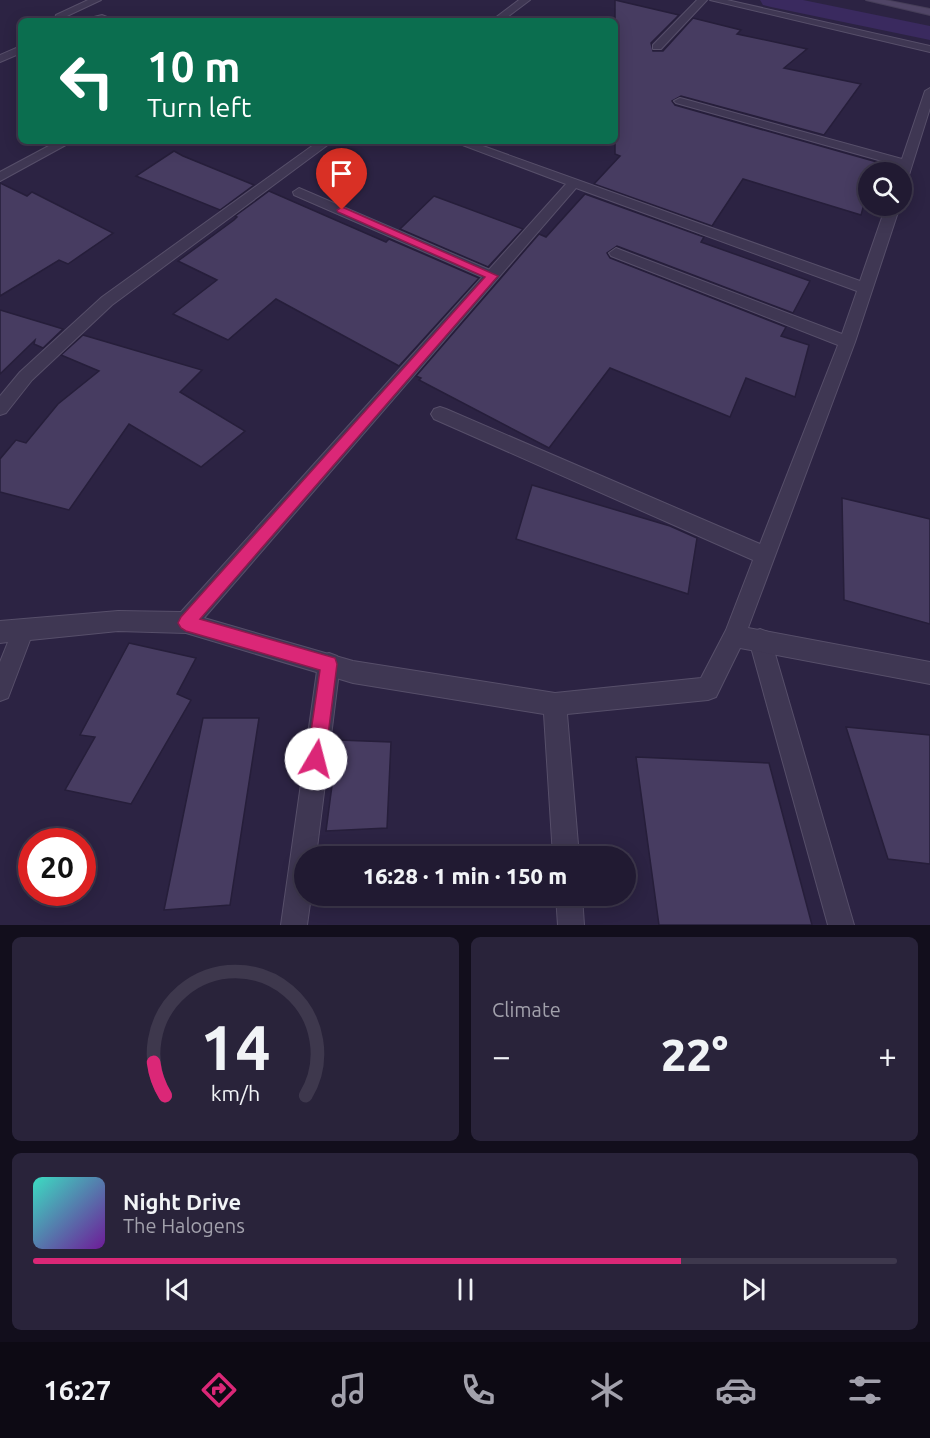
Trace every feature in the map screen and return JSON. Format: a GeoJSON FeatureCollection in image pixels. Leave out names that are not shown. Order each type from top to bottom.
{"type":"FeatureCollection","features":[{"type":"Feature","properties":{"kind":"street"},"geometry":{"type":"LineString","coordinates":[[59,18],[96,0]]}},
{"type":"Feature","properties":{"kind":"street"},"geometry":{"type":"LineString","coordinates":[[499,18],[525,0]]}},
{"type":"Feature","properties":{"kind":"street"},"geometry":{"type":"LineString","coordinates":[[657,47],[702,0]]}},
{"type":"Feature","properties":{"kind":"street"},"geometry":{"type":"LineString","coordinates":[[715,0],[930,49]]}},
{"type":"Feature","properties":{"kind":"street"},"geometry":{"type":"LineString","coordinates":[[871,0],[930,12]]}},
{"type":"Feature","properties":{"kind":"street"},"geometry":{"type":"LineString","coordinates":[[0,59],[18,50]]}},
{"type":"Feature","properties":{"kind":"street"},"geometry":{"type":"LineString","coordinates":[[907,162],[930,91]]}},
{"type":"Feature","properties":{"kind":"street"},"geometry":{"type":"LineString","coordinates":[[680,101],[899,162]]}},
{"type":"Feature","properties":{"kind":"street"},"geometry":{"type":"LineString","coordinates":[[0,177],[61,144]]}},
{"type":"Feature","properties":{"kind":"street"},"geometry":{"type":"LineString","coordinates":[[0,408],[26,375],[107,301],[323,144]]}},
{"type":"Feature","properties":{"kind":"street"},"geometry":{"type":"LineString","coordinates":[[466,144],[866,289]]}},
{"type":"Feature","properties":{"kind":"street"},"geometry":{"type":"LineString","coordinates":[[186,623],[573,184]]}},
{"type":"Feature","properties":{"kind":"street"},"geometry":{"type":"LineString","coordinates":[[299,192],[492,276]]}},
{"type":"Feature","properties":{"kind":"street"},"geometry":{"type":"LineString","coordinates":[[0,632],[118,621],[186,623],[353,672],[555,704],[708,689],[734,636],[765,556],[847,342],[890,216]]}},
{"type":"Feature","properties":{"kind":"street"},"geometry":{"type":"LineString","coordinates":[[616,253],[847,342]]}},
{"type":"Feature","properties":{"kind":"street"},"geometry":{"type":"LineString","coordinates":[[440,414],[765,556]]}},
{"type":"Feature","properties":{"kind":"street"},"geometry":{"type":"LineString","coordinates":[[0,690],[23,631]]}},
{"type":"Feature","properties":{"kind":"street"},"geometry":{"type":"LineString","coordinates":[[734,636],[930,673]]}},
{"type":"Feature","properties":{"kind":"street"},"geometry":{"type":"LineString","coordinates":[[760,640],[841,925]]}},
{"type":"Feature","properties":{"kind":"street"},"geometry":{"type":"LineString","coordinates":[[294,925],[329,664]]}},
{"type":"Feature","properties":{"kind":"street"},"geometry":{"type":"LineString","coordinates":[[555,704],[565,846]]}},
{"type":"Feature","properties":{"kind":"street"},"geometry":{"type":"LineString","coordinates":[[570,906],[571,925]]}},
{"type":"Feature","properties":{"kind":"building"},"geometry":{"type":"Polygon","coordinates":[[[615,0],[679,15],[651,43],[653,51],[663,51],[693,18],[741,30],[737,34],[807,49],[784,68],[861,84],[824,135],[681,96],[672,101],[675,105],[877,162],[858,162],[858,214],[743,179],[712,226],[594,184],[620,156],[615,154],[615,144],[618,144],[618,18],[615,18],[615,0]]]}},
{"type":"Feature","properties":{"kind":"building"},"geometry":{"type":"Polygon","coordinates":[[[174,151],[254,185],[220,210],[136,176],[174,151]]]}},
{"type":"Feature","properties":{"kind":"building"},"geometry":{"type":"Polygon","coordinates":[[[0,183],[27,196],[32,192],[113,233],[68,264],[59,260],[0,296],[0,183]]]}},
{"type":"Feature","properties":{"kind":"building"},"geometry":{"type":"Polygon","coordinates":[[[269,191],[386,242],[389,239],[479,278],[399,366],[276,299],[228,340],[173,314],[217,280],[178,261],[269,191]]]}},
{"type":"Feature","properties":{"kind":"building"},"geometry":{"type":"Polygon","coordinates":[[[585,194],[704,237],[701,242],[810,281],[793,313],[617,246],[607,253],[610,258],[786,327],[781,336],[809,345],[795,397],[746,378],[730,417],[610,368],[549,448],[419,380],[421,378],[416,376],[539,234],[546,237],[585,194]]]}},
{"type":"Feature","properties":{"kind":"building"},"geometry":{"type":"Polygon","coordinates":[[[434,196],[523,229],[488,267],[400,229],[434,196]]]}},
{"type":"Feature","properties":{"kind":"building"},"geometry":{"type":"Polygon","coordinates":[[[0,310],[63,329],[43,348],[34,344],[35,340],[0,374],[0,310]]]}},
{"type":"Feature","properties":{"kind":"building"},"geometry":{"type":"Polygon","coordinates":[[[83,335],[202,370],[180,392],[245,431],[201,467],[129,424],[69,510],[0,492],[0,459],[16,440],[26,443],[58,404],[99,371],[61,355],[83,335]]]}},
{"type":"Feature","properties":{"kind":"building"},"geometry":{"type":"Polygon","coordinates":[[[532,485],[670,526],[697,538],[688,594],[516,539],[532,485]]]}},
{"type":"Feature","properties":{"kind":"building"},"geometry":{"type":"Polygon","coordinates":[[[842,498],[930,519],[930,624],[844,600],[842,498]]]}},
{"type":"Feature","properties":{"kind":"building"},"geometry":{"type":"Polygon","coordinates":[[[129,643],[196,658],[177,694],[191,700],[131,804],[65,790],[95,737],[80,735],[129,643]]]}},
{"type":"Feature","properties":{"kind":"building"},"geometry":{"type":"Polygon","coordinates":[[[203,718],[259,718],[230,905],[164,910],[203,718]]]}},
{"type":"Feature","properties":{"kind":"building"},"geometry":{"type":"Polygon","coordinates":[[[846,727],[930,735],[930,864],[888,859],[846,727]]]}},
{"type":"Feature","properties":{"kind":"building"},"geometry":{"type":"Polygon","coordinates":[[[338,740],[391,742],[387,828],[326,831],[338,740]]]}},
{"type":"Feature","properties":{"kind":"building"},"geometry":{"type":"Polygon","coordinates":[[[636,757],[769,763],[812,925],[659,925],[636,757]]]}},
{"type":"Feature","properties":{"kind":"waterway"},"geometry":{"type":"LineString","coordinates":[[771,0],[930,33]]}},
{"type":"Feature","properties":{"kind":"route"},"geometry":{"type":"LineString","coordinates":[[316,759],[329,664],[186,623],[492,276],[342,210]]}}]}
